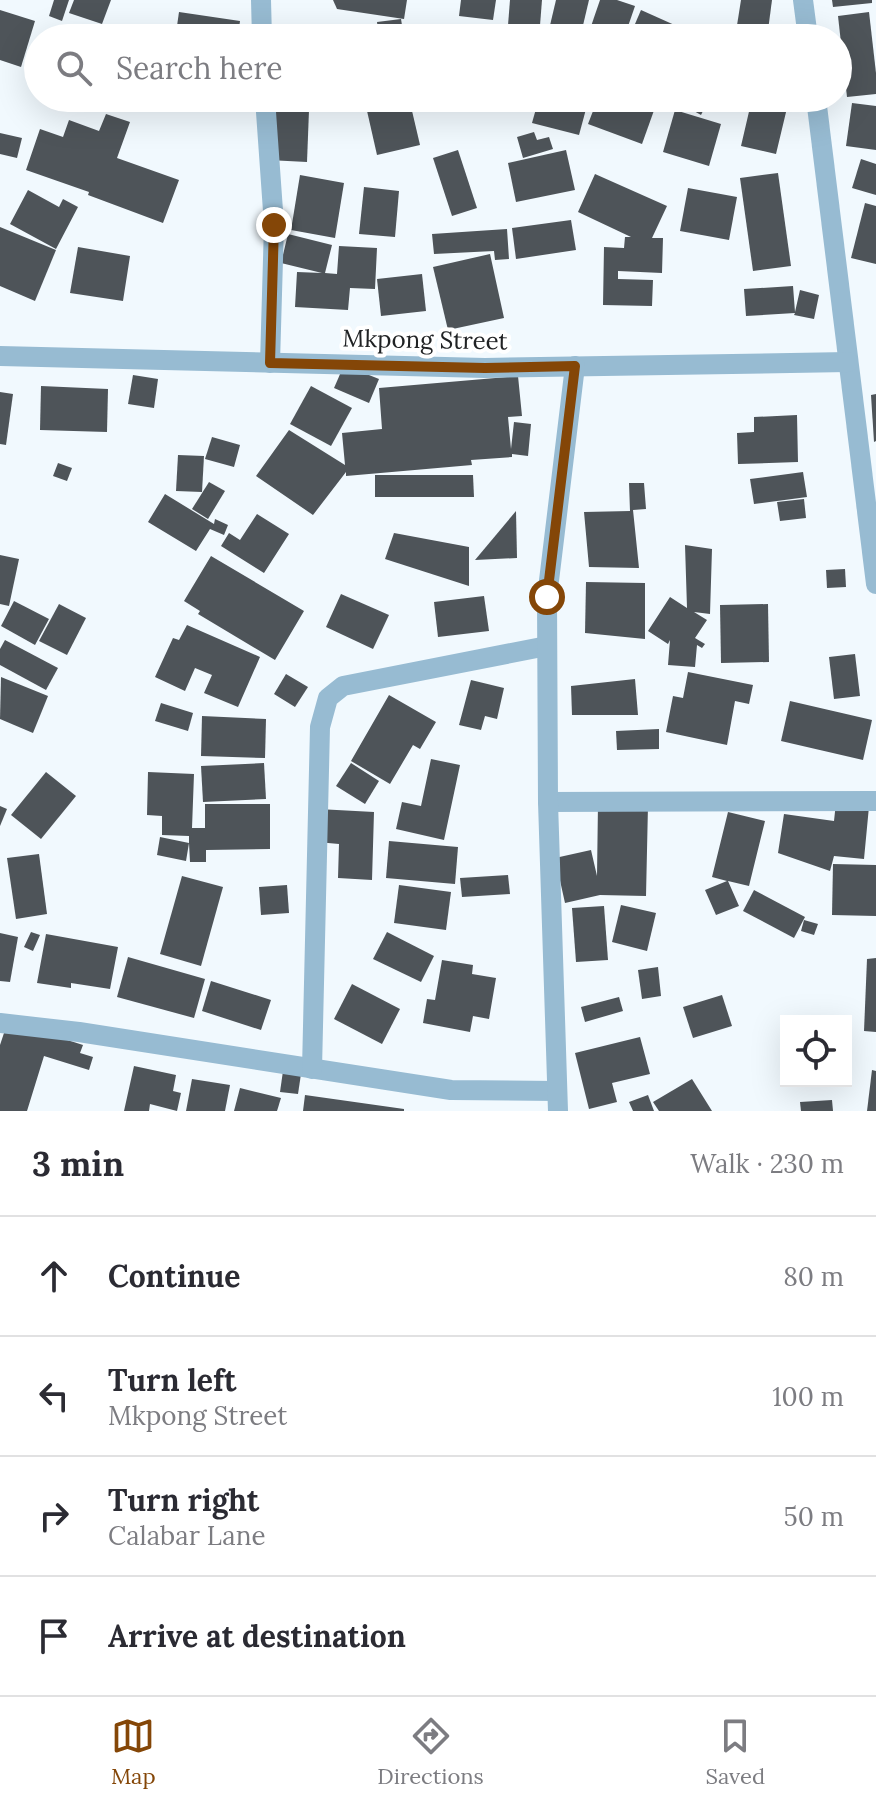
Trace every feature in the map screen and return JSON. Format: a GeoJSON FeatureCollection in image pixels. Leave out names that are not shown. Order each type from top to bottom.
{"type":"FeatureCollection","features":[{"type":"Feature","properties":{"kind":"street"},"geometry":{"type":"LineString","coordinates":[[261,0],[262,24]]}},
{"type":"Feature","properties":{"kind":"street"},"geometry":{"type":"LineString","coordinates":[[803,0],[806,24]]}},
{"type":"Feature","properties":{"kind":"street"},"geometry":{"type":"LineString","coordinates":[[266,112],[274,225],[270,363]]}},
{"type":"Feature","properties":{"kind":"street"},"geometry":{"type":"LineString","coordinates":[[818,112],[876,584]]}},
{"type":"Feature","properties":{"kind":"street","name":"Mkpong Street"},"geometry":{"type":"LineString","coordinates":[[0,356],[485,368],[848,362]]}},
{"type":"Feature","properties":{"kind":"street"},"geometry":{"type":"LineString","coordinates":[[0,1023],[79,1032],[451,1090],[558,1101],[548,802],[547,597],[575,366]]}},
{"type":"Feature","properties":{"kind":"street"},"geometry":{"type":"LineString","coordinates":[[312,1069],[320,727],[328,698],[343,686],[547,646]]}},
{"type":"Feature","properties":{"kind":"street"},"geometry":{"type":"LineString","coordinates":[[548,802],[876,801]]}},
{"type":"Feature","properties":{"kind":"building"},"geometry":{"type":"Polygon","coordinates":[[[54,0],[69,0],[62,21],[49,16],[54,0]]]}},
{"type":"Feature","properties":{"kind":"building"},"geometry":{"type":"Polygon","coordinates":[[[74,0],[111,0],[102,24],[69,13],[74,0]]]}},
{"type":"Feature","properties":{"kind":"building"},"geometry":{"type":"Polygon","coordinates":[[[333,0],[407,0],[404,19],[337,9],[333,0]]]}},
{"type":"Feature","properties":{"kind":"building"},"geometry":{"type":"Polygon","coordinates":[[[461,0],[496,0],[493,20],[459,16],[461,0]]]}},
{"type":"Feature","properties":{"kind":"building"},"geometry":{"type":"Polygon","coordinates":[[[510,0],[542,0],[540,24],[508,24],[510,0]]]}},
{"type":"Feature","properties":{"kind":"building"},"geometry":{"type":"Polygon","coordinates":[[[556,0],[589,0],[583,24],[550,24],[556,0]]]}},
{"type":"Feature","properties":{"kind":"building"},"geometry":{"type":"Polygon","coordinates":[[[600,0],[617,0],[635,6],[629,24],[592,24],[600,0]]]}},
{"type":"Feature","properties":{"kind":"building"},"geometry":{"type":"Polygon","coordinates":[[[741,0],[772,0],[769,24],[737,24],[741,0]]]}},
{"type":"Feature","properties":{"kind":"building"},"geometry":{"type":"Polygon","coordinates":[[[832,0],[872,0],[872,3],[833,7],[832,0]]]}},
{"type":"Feature","properties":{"kind":"building"},"geometry":{"type":"Polygon","coordinates":[[[0,10],[35,21],[34,24],[24,24],[21,67],[0,60],[0,10]]]}},
{"type":"Feature","properties":{"kind":"building"},"geometry":{"type":"Polygon","coordinates":[[[641,10],[672,24],[635,24],[641,10]]]}},
{"type":"Feature","properties":{"kind":"building"},"geometry":{"type":"Polygon","coordinates":[[[179,12],[240,21],[240,24],[177,24],[179,12]]]}},
{"type":"Feature","properties":{"kind":"building"},"geometry":{"type":"Polygon","coordinates":[[[869,12],[876,94],[852,96],[852,24],[839,24],[838,16],[869,12]]]}},
{"type":"Feature","properties":{"kind":"building"},"geometry":{"type":"Polygon","coordinates":[[[401,19],[402,24],[377,24],[401,19]]]}},
{"type":"Feature","properties":{"kind":"building"},"geometry":{"type":"Polygon","coordinates":[[[852,103],[876,106],[876,150],[846,146],[852,103]]]}},
{"type":"Feature","properties":{"kind":"building"},"geometry":{"type":"Polygon","coordinates":[[[271,112],[309,112],[307,162],[268,160],[271,112]]]}},
{"type":"Feature","properties":{"kind":"building"},"geometry":{"type":"Polygon","coordinates":[[[367,112],[412,112],[420,145],[377,155],[367,112]]]}},
{"type":"Feature","properties":{"kind":"building"},"geometry":{"type":"Polygon","coordinates":[[[535,112],[585,112],[579,135],[532,123],[535,112]]]}},
{"type":"Feature","properties":{"kind":"building"},"geometry":{"type":"Polygon","coordinates":[[[593,112],[653,112],[642,144],[588,124],[593,112]]]}},
{"type":"Feature","properties":{"kind":"building"},"geometry":{"type":"Polygon","coordinates":[[[674,112],[721,124],[709,166],[663,152],[674,112]]]}},
{"type":"Feature","properties":{"kind":"building"},"geometry":{"type":"Polygon","coordinates":[[[749,112],[786,112],[776,154],[741,146],[749,112]]]}},
{"type":"Feature","properties":{"kind":"building"},"geometry":{"type":"Polygon","coordinates":[[[106,114],[130,122],[117,158],[179,180],[163,223],[26,170],[40,129],[63,137],[69,120],[99,131],[106,114]]]}},
{"type":"Feature","properties":{"kind":"building"},"geometry":{"type":"Polygon","coordinates":[[[534,132],[537,140],[549,137],[553,149],[523,158],[517,137],[534,132]]]}},
{"type":"Feature","properties":{"kind":"building"},"geometry":{"type":"Polygon","coordinates":[[[0,133],[22,138],[17,158],[0,154],[0,133]]]}},
{"type":"Feature","properties":{"kind":"building"},"geometry":{"type":"Polygon","coordinates":[[[458,150],[477,208],[452,216],[433,158],[458,150]]]}},
{"type":"Feature","properties":{"kind":"building"},"geometry":{"type":"Polygon","coordinates":[[[566,150],[575,190],[516,202],[508,163],[566,150]]]}},
{"type":"Feature","properties":{"kind":"building"},"geometry":{"type":"Polygon","coordinates":[[[861,159],[876,164],[876,195],[852,188],[861,159]]]}},
{"type":"Feature","properties":{"kind":"building"},"geometry":{"type":"Polygon","coordinates":[[[778,173],[791,266],[753,271],[740,178],[778,173]]]}},
{"type":"Feature","properties":{"kind":"building"},"geometry":{"type":"Polygon","coordinates":[[[595,174],[667,206],[652,238],[663,238],[662,273],[618,271],[618,279],[653,280],[652,306],[603,305],[604,247],[624,248],[625,237],[631,237],[578,212],[595,174]]]}},
{"type":"Feature","properties":{"kind":"building"},"geometry":{"type":"Polygon","coordinates":[[[300,175],[344,183],[335,238],[291,230],[300,175]]]}},
{"type":"Feature","properties":{"kind":"building"},"geometry":{"type":"Polygon","coordinates":[[[364,187],[399,191],[395,237],[359,234],[364,187]]]}},
{"type":"Feature","properties":{"kind":"building"},"geometry":{"type":"Polygon","coordinates":[[[688,188],[737,197],[729,240],[680,231],[688,188]]]}},
{"type":"Feature","properties":{"kind":"building"},"geometry":{"type":"Polygon","coordinates":[[[28,190],[59,207],[63,199],[78,207],[56,249],[10,224],[28,190]]]}},
{"type":"Feature","properties":{"kind":"building"},"geometry":{"type":"Polygon","coordinates":[[[865,203],[876,206],[876,264],[851,258],[865,203]]]}},
{"type":"Feature","properties":{"kind":"building"},"geometry":{"type":"Polygon","coordinates":[[[571,220],[576,250],[516,259],[512,228],[571,220]]]}},
{"type":"Feature","properties":{"kind":"building"},"geometry":{"type":"Polygon","coordinates":[[[0,227],[56,250],[35,301],[0,286],[0,227]]]}},
{"type":"Feature","properties":{"kind":"building"},"geometry":{"type":"Polygon","coordinates":[[[507,229],[509,259],[495,260],[494,251],[434,254],[432,234],[507,229]]]}},
{"type":"Feature","properties":{"kind":"building"},"geometry":{"type":"Polygon","coordinates":[[[288,234],[332,245],[325,273],[337,274],[339,246],[377,248],[375,289],[350,288],[348,310],[295,307],[297,272],[322,273],[281,263],[288,234]]]}},
{"type":"Feature","properties":{"kind":"building"},"geometry":{"type":"Polygon","coordinates":[[[78,247],[130,256],[123,301],[70,293],[78,247]]]}},
{"type":"Feature","properties":{"kind":"building"},"geometry":{"type":"Polygon","coordinates":[[[490,254],[504,318],[448,330],[433,267],[490,254]]]}},
{"type":"Feature","properties":{"kind":"building"},"geometry":{"type":"Polygon","coordinates":[[[422,274],[426,311],[381,316],[377,279],[422,274]]]}},
{"type":"Feature","properties":{"kind":"building"},"geometry":{"type":"Polygon","coordinates":[[[793,286],[795,312],[800,290],[819,295],[814,319],[795,313],[746,316],[744,289],[793,286]]]}},
{"type":"Feature","properties":{"kind":"building"},"geometry":{"type":"Polygon","coordinates":[[[344,365],[379,379],[369,403],[334,388],[344,365]]]}},
{"type":"Feature","properties":{"kind":"building"},"geometry":{"type":"Polygon","coordinates":[[[133,375],[158,379],[154,408],[128,404],[133,375]]]}},
{"type":"Feature","properties":{"kind":"building"},"geometry":{"type":"Polygon","coordinates":[[[518,376],[522,416],[508,417],[511,449],[514,422],[531,424],[528,456],[512,454],[512,457],[471,460],[472,465],[346,476],[346,472],[313,515],[256,476],[289,430],[345,465],[342,433],[382,429],[379,388],[518,376]]]}},
{"type":"Feature","properties":{"kind":"building"},"geometry":{"type":"Polygon","coordinates":[[[41,386],[108,389],[107,432],[40,430],[41,386]]]}},
{"type":"Feature","properties":{"kind":"building"},"geometry":{"type":"Polygon","coordinates":[[[311,386],[352,408],[331,446],[290,424],[311,386]]]}},
{"type":"Feature","properties":{"kind":"building"},"geometry":{"type":"Polygon","coordinates":[[[0,392],[13,394],[6,445],[0,444],[0,392]]]}},
{"type":"Feature","properties":{"kind":"building"},"geometry":{"type":"Polygon","coordinates":[[[876,394],[876,441],[874,442],[871,395],[876,394]]]}},
{"type":"Feature","properties":{"kind":"building"},"geometry":{"type":"Polygon","coordinates":[[[797,415],[798,462],[738,464],[737,433],[754,432],[754,417],[797,415]]]}},
{"type":"Feature","properties":{"kind":"building"},"geometry":{"type":"Polygon","coordinates":[[[212,437],[240,445],[234,467],[205,459],[212,437]]]}},
{"type":"Feature","properties":{"kind":"building"},"geometry":{"type":"Polygon","coordinates":[[[178,455],[204,456],[202,492],[176,491],[178,455]]]}},
{"type":"Feature","properties":{"kind":"building"},"geometry":{"type":"Polygon","coordinates":[[[58,463],[72,468],[67,481],[53,476],[58,463]]]}},
{"type":"Feature","properties":{"kind":"building"},"geometry":{"type":"Polygon","coordinates":[[[803,472],[807,497],[754,504],[750,479],[803,472]]]}},
{"type":"Feature","properties":{"kind":"building"},"geometry":{"type":"Polygon","coordinates":[[[375,475],[473,475],[474,497],[375,497],[375,475]]]}},
{"type":"Feature","properties":{"kind":"building"},"geometry":{"type":"Polygon","coordinates":[[[209,482],[225,491],[208,519],[192,509],[209,482]]]}},
{"type":"Feature","properties":{"kind":"building"},"geometry":{"type":"Polygon","coordinates":[[[629,483],[644,483],[646,509],[633,510],[639,568],[589,567],[584,512],[630,511],[629,483]]]}},
{"type":"Feature","properties":{"kind":"building"},"geometry":{"type":"Polygon","coordinates":[[[165,494],[214,524],[215,519],[228,525],[224,535],[210,529],[196,551],[148,522],[165,494]]]}},
{"type":"Feature","properties":{"kind":"building"},"geometry":{"type":"Polygon","coordinates":[[[804,499],[806,518],[780,521],[777,502],[804,499]]]}},
{"type":"Feature","properties":{"kind":"building"},"geometry":{"type":"Polygon","coordinates":[[[516,511],[517,558],[475,560],[516,511]]]}},
{"type":"Feature","properties":{"kind":"building"},"geometry":{"type":"Polygon","coordinates":[[[257,514],[289,534],[264,573],[221,546],[229,533],[240,540],[257,514]]]}},
{"type":"Feature","properties":{"kind":"building"},"geometry":{"type":"Polygon","coordinates":[[[394,533],[469,547],[469,586],[385,559],[394,533]]]}},
{"type":"Feature","properties":{"kind":"building"},"geometry":{"type":"Polygon","coordinates":[[[685,545],[712,549],[710,614],[694,612],[707,620],[695,638],[705,644],[702,648],[697,645],[695,667],[668,665],[670,640],[668,644],[648,631],[670,597],[687,608],[685,545]]]}},
{"type":"Feature","properties":{"kind":"building"},"geometry":{"type":"Polygon","coordinates":[[[0,555],[19,559],[9,606],[0,604],[0,555]]]}},
{"type":"Feature","properties":{"kind":"building"},"geometry":{"type":"Polygon","coordinates":[[[211,556],[304,611],[275,660],[198,614],[200,611],[184,601],[211,556]]]}},
{"type":"Feature","properties":{"kind":"building"},"geometry":{"type":"Polygon","coordinates":[[[845,569],[846,587],[827,588],[826,570],[845,569]]]}},
{"type":"Feature","properties":{"kind":"building"},"geometry":{"type":"Polygon","coordinates":[[[586,582],[645,583],[645,639],[585,633],[586,582]]]}},
{"type":"Feature","properties":{"kind":"building"},"geometry":{"type":"Polygon","coordinates":[[[341,594],[389,615],[373,649],[326,627],[341,594]]]}},
{"type":"Feature","properties":{"kind":"building"},"geometry":{"type":"Polygon","coordinates":[[[484,596],[489,631],[438,637],[434,602],[484,596]]]}},
{"type":"Feature","properties":{"kind":"building"},"geometry":{"type":"Polygon","coordinates":[[[14,601],[49,619],[35,645],[1,626],[14,601]]]}},
{"type":"Feature","properties":{"kind":"building"},"geometry":{"type":"Polygon","coordinates":[[[59,604],[86,618],[67,655],[39,641],[59,604]]]}},
{"type":"Feature","properties":{"kind":"building"},"geometry":{"type":"Polygon","coordinates":[[[768,604],[769,662],[721,663],[720,605],[768,604]]]}},
{"type":"Feature","properties":{"kind":"building"},"geometry":{"type":"Polygon","coordinates":[[[187,625],[260,657],[238,707],[204,693],[212,675],[195,668],[185,691],[155,677],[173,638],[179,640],[187,625]]]}},
{"type":"Feature","properties":{"kind":"building"},"geometry":{"type":"Polygon","coordinates":[[[5,640],[58,668],[46,690],[0,665],[0,649],[5,640]]]}},
{"type":"Feature","properties":{"kind":"building"},"geometry":{"type":"Polygon","coordinates":[[[855,654],[860,696],[834,699],[829,657],[855,654]]]}},
{"type":"Feature","properties":{"kind":"building"},"geometry":{"type":"Polygon","coordinates":[[[688,672],[753,685],[749,704],[735,701],[727,745],[666,732],[673,696],[683,698],[688,672]]]}},
{"type":"Feature","properties":{"kind":"building"},"geometry":{"type":"Polygon","coordinates":[[[286,674],[308,687],[295,707],[274,694],[286,674]]]}},
{"type":"Feature","properties":{"kind":"building"},"geometry":{"type":"Polygon","coordinates":[[[1,677],[48,696],[33,733],[0,719],[1,677]]]}},
{"type":"Feature","properties":{"kind":"building"},"geometry":{"type":"Polygon","coordinates":[[[635,679],[638,715],[572,715],[571,686],[635,679]]]}},
{"type":"Feature","properties":{"kind":"building"},"geometry":{"type":"Polygon","coordinates":[[[471,680],[504,688],[497,719],[485,716],[481,730],[459,725],[471,680]]]}},
{"type":"Feature","properties":{"kind":"building"},"geometry":{"type":"Polygon","coordinates":[[[389,695],[436,722],[420,749],[413,745],[390,784],[351,761],[389,695]]]}},
{"type":"Feature","properties":{"kind":"building"},"geometry":{"type":"Polygon","coordinates":[[[790,701],[872,720],[863,760],[781,741],[790,701]]]}},
{"type":"Feature","properties":{"kind":"building"},"geometry":{"type":"Polygon","coordinates":[[[161,703],[193,713],[188,731],[155,721],[161,703]]]}},
{"type":"Feature","properties":{"kind":"building"},"geometry":{"type":"Polygon","coordinates":[[[202,716],[266,719],[265,758],[201,756],[202,716]]]}},
{"type":"Feature","properties":{"kind":"building"},"geometry":{"type":"Polygon","coordinates":[[[659,729],[659,749],[617,750],[616,731],[659,729]]]}},
{"type":"Feature","properties":{"kind":"building"},"geometry":{"type":"Polygon","coordinates":[[[431,759],[460,765],[444,840],[396,829],[402,802],[421,806],[431,759]]]}},
{"type":"Feature","properties":{"kind":"building"},"geometry":{"type":"Polygon","coordinates":[[[264,763],[266,799],[203,802],[201,766],[264,763]]]}},
{"type":"Feature","properties":{"kind":"building"},"geometry":{"type":"Polygon","coordinates":[[[351,763],[379,781],[365,804],[336,786],[351,763]]]}},
{"type":"Feature","properties":{"kind":"building"},"geometry":{"type":"Polygon","coordinates":[[[46,772],[76,796],[41,839],[11,815],[46,772]]]}},
{"type":"Feature","properties":{"kind":"building"},"geometry":{"type":"Polygon","coordinates":[[[148,772],[194,774],[192,828],[205,828],[205,804],[270,804],[270,849],[206,850],[206,862],[190,862],[189,836],[162,835],[162,816],[147,815],[148,772]]]}},
{"type":"Feature","properties":{"kind":"building"},"geometry":{"type":"Polygon","coordinates":[[[837,793],[870,796],[864,859],[834,856],[830,871],[778,853],[784,814],[834,821],[837,793]]]}},
{"type":"Feature","properties":{"kind":"building"},"geometry":{"type":"Polygon","coordinates":[[[598,803],[648,805],[646,896],[600,895],[565,903],[555,858],[591,850],[597,876],[598,803]]]}},
{"type":"Feature","properties":{"kind":"building"},"geometry":{"type":"Polygon","coordinates":[[[0,806],[7,809],[0,826],[0,806]]]}},
{"type":"Feature","properties":{"kind":"building"},"geometry":{"type":"Polygon","coordinates":[[[318,809],[374,812],[372,880],[338,878],[339,844],[317,842],[318,809]]]}},
{"type":"Feature","properties":{"kind":"building"},"geometry":{"type":"Polygon","coordinates":[[[728,812],[765,821],[749,886],[728,881],[739,906],[716,915],[705,890],[727,881],[712,877],[728,812]]]}},
{"type":"Feature","properties":{"kind":"building"},"geometry":{"type":"Polygon","coordinates":[[[160,837],[189,843],[186,861],[157,855],[160,837]]]}},
{"type":"Feature","properties":{"kind":"building"},"geometry":{"type":"Polygon","coordinates":[[[389,841],[458,847],[455,884],[386,878],[389,841]]]}},
{"type":"Feature","properties":{"kind":"building"},"geometry":{"type":"Polygon","coordinates":[[[39,854],[47,914],[16,919],[7,858],[39,854]]]}},
{"type":"Feature","properties":{"kind":"building"},"geometry":{"type":"Polygon","coordinates":[[[833,864],[876,865],[876,916],[832,915],[833,864]]]}},
{"type":"Feature","properties":{"kind":"building"},"geometry":{"type":"Polygon","coordinates":[[[508,875],[510,894],[462,897],[460,878],[508,875]]]}},
{"type":"Feature","properties":{"kind":"building"},"geometry":{"type":"Polygon","coordinates":[[[182,876],[223,887],[201,966],[160,954],[182,876]]]}},
{"type":"Feature","properties":{"kind":"building"},"geometry":{"type":"Polygon","coordinates":[[[287,885],[289,913],[261,915],[259,887],[287,885]]]}},
{"type":"Feature","properties":{"kind":"building"},"geometry":{"type":"Polygon","coordinates":[[[399,885],[451,892],[446,930],[394,923],[399,885]]]}},
{"type":"Feature","properties":{"kind":"building"},"geometry":{"type":"Polygon","coordinates":[[[754,890],[805,917],[794,938],[743,911],[754,890]]]}},
{"type":"Feature","properties":{"kind":"building"},"geometry":{"type":"Polygon","coordinates":[[[621,905],[656,913],[647,951],[612,942],[621,905]]]}},
{"type":"Feature","properties":{"kind":"building"},"geometry":{"type":"Polygon","coordinates":[[[604,906],[608,960],[576,962],[572,908],[604,906]]]}},
{"type":"Feature","properties":{"kind":"building"},"geometry":{"type":"Polygon","coordinates":[[[804,920],[818,924],[814,935],[801,931],[804,920]]]}},
{"type":"Feature","properties":{"kind":"building"},"geometry":{"type":"Polygon","coordinates":[[[31,932],[40,935],[33,951],[24,947],[31,932]]]}},
{"type":"Feature","properties":{"kind":"building"},"geometry":{"type":"Polygon","coordinates":[[[387,932],[434,956],[421,982],[373,959],[387,932]]]}},
{"type":"Feature","properties":{"kind":"building"},"geometry":{"type":"Polygon","coordinates":[[[0,933],[18,937],[10,982],[0,981],[0,933]]]}},
{"type":"Feature","properties":{"kind":"building"},"geometry":{"type":"Polygon","coordinates":[[[46,934],[118,947],[110,989],[71,983],[71,988],[37,983],[46,934]]]}},
{"type":"Feature","properties":{"kind":"building"},"geometry":{"type":"Polygon","coordinates":[[[128,957],[205,979],[194,1018],[117,997],[128,957]]]}},
{"type":"Feature","properties":{"kind":"building"},"geometry":{"type":"Polygon","coordinates":[[[876,958],[876,1032],[864,1031],[867,959],[876,958]]]}},
{"type":"Feature","properties":{"kind":"building"},"geometry":{"type":"Polygon","coordinates":[[[442,960],[473,965],[472,974],[496,978],[489,1019],[473,1016],[470,1032],[423,1023],[427,999],[435,1000],[442,960]]]}},
{"type":"Feature","properties":{"kind":"building"},"geometry":{"type":"Polygon","coordinates":[[[658,967],[661,996],[642,999],[638,970],[658,967]]]}},
{"type":"Feature","properties":{"kind":"building"},"geometry":{"type":"Polygon","coordinates":[[[211,981],[271,1000],[261,1030],[202,1011],[211,981]]]}},
{"type":"Feature","properties":{"kind":"building"},"geometry":{"type":"Polygon","coordinates":[[[352,984],[400,1009],[382,1044],[334,1019],[352,984]]]}},
{"type":"Feature","properties":{"kind":"building"},"geometry":{"type":"Polygon","coordinates":[[[722,995],[732,1026],[693,1038],[683,1007],[722,995]]]}},
{"type":"Feature","properties":{"kind":"building"},"geometry":{"type":"Polygon","coordinates":[[[619,997],[623,1011],[585,1022],[581,1007],[619,997]]]}},
{"type":"Feature","properties":{"kind":"building"},"geometry":{"type":"Polygon","coordinates":[[[8,1021],[83,1045],[80,1053],[93,1057],[89,1070],[44,1056],[27,1111],[0,1111],[0,1045],[8,1021]]]}},
{"type":"Feature","properties":{"kind":"building"},"geometry":{"type":"Polygon","coordinates":[[[640,1037],[650,1074],[612,1083],[617,1102],[589,1109],[575,1053],[640,1037]]]}},
{"type":"Feature","properties":{"kind":"building"},"geometry":{"type":"Polygon","coordinates":[[[134,1066],[176,1075],[173,1091],[181,1093],[177,1111],[150,1104],[149,1111],[124,1111],[134,1066]]]}},
{"type":"Feature","properties":{"kind":"building"},"geometry":{"type":"Polygon","coordinates":[[[872,1070],[876,1071],[876,1111],[867,1111],[872,1070]]]}},
{"type":"Feature","properties":{"kind":"building"},"geometry":{"type":"Polygon","coordinates":[[[283,1071],[301,1074],[298,1094],[280,1092],[283,1071]]]}},
{"type":"Feature","properties":{"kind":"building"},"geometry":{"type":"Polygon","coordinates":[[[192,1079],[230,1085],[225,1111],[186,1111],[192,1079]]]}},
{"type":"Feature","properties":{"kind":"building"},"geometry":{"type":"Polygon","coordinates":[[[692,1079],[712,1111],[659,1111],[653,1102],[692,1079]]]}},
{"type":"Feature","properties":{"kind":"building"},"geometry":{"type":"Polygon","coordinates":[[[240,1088],[281,1098],[277,1111],[234,1111],[240,1088]]]}},
{"type":"Feature","properties":{"kind":"building"},"geometry":{"type":"Polygon","coordinates":[[[305,1095],[404,1109],[404,1111],[303,1111],[305,1095]]]}},
{"type":"Feature","properties":{"kind":"building"},"geometry":{"type":"Polygon","coordinates":[[[648,1095],[654,1111],[633,1111],[629,1102],[648,1095]]]}},
{"type":"Feature","properties":{"kind":"building"},"geometry":{"type":"Polygon","coordinates":[[[832,1100],[833,1111],[801,1111],[800,1102],[832,1100]]]}},
{"type":"Feature","properties":{"kind":"route"},"geometry":{"type":"LineString","coordinates":[[274,225],[270,363],[485,368],[575,366],[547,597]]}}]}
